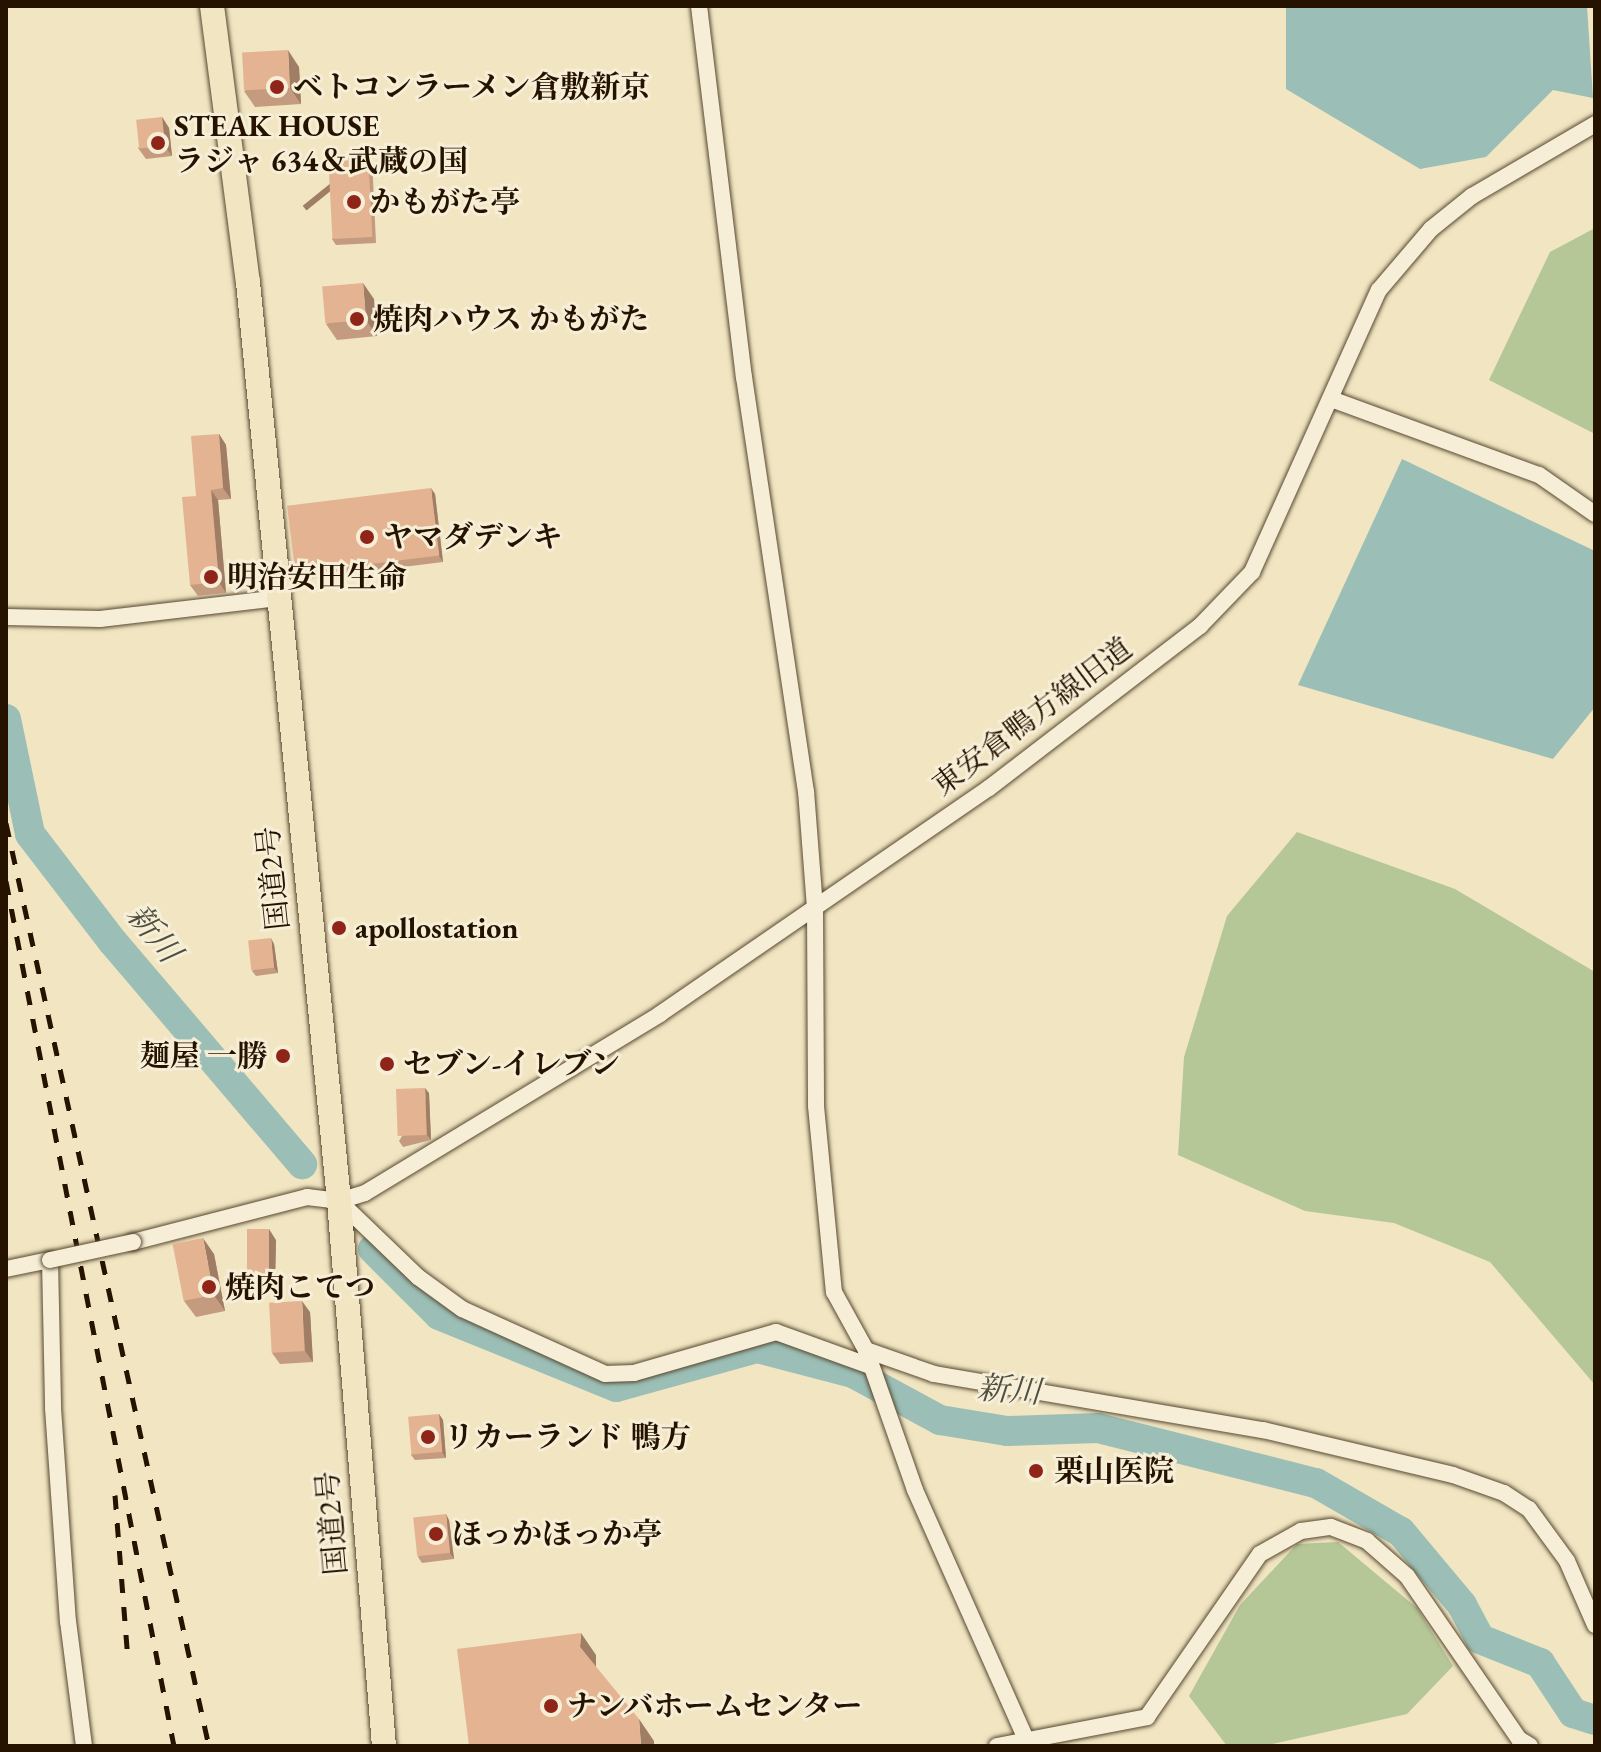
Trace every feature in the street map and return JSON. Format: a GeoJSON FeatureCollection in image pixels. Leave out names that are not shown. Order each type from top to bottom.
{"type":"FeatureCollection","features":[{"type":"Feature","properties":{"kind":"highway","name":"国道2号"},"geometry":{"type":"LineString","coordinates":[[212,6],[248,282],[339,1201],[384,1746]]}},
{"type":"Feature","properties":{"kind":"street"},"geometry":{"type":"LineString","coordinates":[[699,6],[744,377],[806,791],[815,908],[816,1106],[834,1292],[868,1358],[915,1490],[1027,1741]]}},
{"type":"Feature","properties":{"kind":"street","name":"東安倉鴨方線旧道"},"geometry":{"type":"LineString","coordinates":[[339,1201],[365,1193],[660,1014],[989,788],[1234,595],[1252,572],[1379,290],[1431,229],[1472,196],[1595,124]]}},
{"type":"Feature","properties":{"kind":"street"},"geometry":{"type":"LineString","coordinates":[[1331,399],[1539,475],[1595,514]]}},
{"type":"Feature","properties":{"kind":"street"},"geometry":{"type":"LineString","coordinates":[[6,617],[100,619],[278,598]]}},
{"type":"Feature","properties":{"kind":"street"},"geometry":{"type":"LineString","coordinates":[[6,1269],[133,1242],[307,1197],[339,1201],[418,1277],[462,1309],[605,1374],[634,1373],[776,1332],[934,1374],[1263,1430],[1453,1475],[1504,1493],[1529,1509],[1567,1561],[1595,1625]]}},
{"type":"Feature","properties":{"kind":"street"},"geometry":{"type":"LineString","coordinates":[[50,1260],[53,1408],[68,1621],[84,1746]]}},
{"type":"Feature","properties":{"kind":"street"},"geometry":{"type":"LineString","coordinates":[[997,1746],[1131,1724],[1147,1717],[1260,1554],[1301,1531],[1331,1527],[1367,1541],[1407,1576],[1519,1739],[1530,1746]]}},
{"type":"Feature","properties":{"kind":"green space"},"geometry":{"type":"Polygon","coordinates":[[[1595,228],[1595,434],[1489,380],[1550,252],[1595,228]]]}},
{"type":"Feature","properties":{"kind":"green space"},"geometry":{"type":"Polygon","coordinates":[[[1297,832],[1455,889],[1595,972],[1595,1385],[1490,1262],[1394,1223],[1305,1211],[1178,1155],[1184,1057],[1227,916],[1297,832]]]}},
{"type":"Feature","properties":{"kind":"green space"},"geometry":{"type":"Polygon","coordinates":[[[1338,1542],[1417,1608],[1453,1666],[1407,1714],[1263,1746],[1227,1746],[1189,1696],[1240,1605],[1297,1544],[1338,1542]]]}},
{"type":"Feature","properties":{"kind":"water"},"geometry":{"type":"Polygon","coordinates":[[[1286,6],[1587,6],[1593,98],[1553,90],[1486,157],[1420,169],[1286,89],[1286,6]]]}},
{"type":"Feature","properties":{"kind":"water"},"geometry":{"type":"Polygon","coordinates":[[[1402,459],[1595,551],[1595,707],[1553,759],[1298,685],[1402,459]]]}},
{"type":"Feature","properties":{"kind":"building"},"geometry":{"type":"Polygon","coordinates":[[[288,50],[290,88],[244,90],[242,52],[288,50]]]}},
{"type":"Feature","properties":{"kind":"building"},"geometry":{"type":"Polygon","coordinates":[[[162,117],[165,146],[139,149],[136,120],[162,117]]]}},
{"type":"Feature","properties":{"kind":"building","name":"かもがた亭"},"geometry":{"type":"Polygon","coordinates":[[[368,153],[372,237],[332,239],[328,155],[368,153]]]}},
{"type":"Feature","properties":{"kind":"building"},"geometry":{"type":"Polygon","coordinates":[[[363,283],[366,320],[325,323],[322,287],[363,283]]]}},
{"type":"Feature","properties":{"kind":"building"},"geometry":{"type":"Polygon","coordinates":[[[219,434],[223,488],[211,490],[219,582],[190,585],[182,497],[196,496],[191,436],[219,434]]]}},
{"type":"Feature","properties":{"kind":"building","name":"ヤマダデンキ"},"geometry":{"type":"Polygon","coordinates":[[[431,488],[439,555],[295,573],[287,506],[431,488]]]}},
{"type":"Feature","properties":{"kind":"building"},"geometry":{"type":"Polygon","coordinates":[[[271,938],[274,968],[251,970],[248,940],[271,938]]]}},
{"type":"Feature","properties":{"kind":"building"},"geometry":{"type":"Polygon","coordinates":[[[425,1088],[427,1135],[398,1136],[396,1089],[425,1088]]]}},
{"type":"Feature","properties":{"kind":"building"},"geometry":{"type":"Polygon","coordinates":[[[247,1229],[269,1229],[269,1273],[247,1273],[247,1229]]]}},
{"type":"Feature","properties":{"kind":"building"},"geometry":{"type":"Polygon","coordinates":[[[203,1238],[214,1295],[184,1301],[173,1244],[203,1238]]]}},
{"type":"Feature","properties":{"kind":"building"},"geometry":{"type":"Polygon","coordinates":[[[302,1301],[305,1351],[272,1353],[269,1303],[302,1301]]]}},
{"type":"Feature","properties":{"kind":"building"},"geometry":{"type":"Polygon","coordinates":[[[439,1414],[442,1452],[411,1455],[408,1417],[439,1414]]]}},
{"type":"Feature","properties":{"kind":"building"},"geometry":{"type":"Polygon","coordinates":[[[446,1514],[450,1553],[417,1556],[413,1517],[446,1514]]]}},
{"type":"Feature","properties":{"kind":"building","name":"ナンバホームセンター"},"geometry":{"type":"Polygon","coordinates":[[[581,1633],[580,1647],[639,1719],[641,1746],[469,1746],[457,1649],[581,1633]]]}},
{"type":"Feature","properties":{"kind":"waterway","name":"新川"},"geometry":{"type":"LineString","coordinates":[[6,719],[30,834],[113,942],[302,1164]]}},
{"type":"Feature","properties":{"kind":"waterway","name":"新川"},"geometry":{"type":"LineString","coordinates":[[373,1249],[439,1315],[616,1387],[757,1348],[853,1373],[940,1420],[1007,1431],[1098,1428],[1316,1483],[1401,1532],[1462,1605],[1480,1639],[1540,1663],[1573,1713],[1595,1720]]}},
{"type":"Feature","properties":{"kind":"railway"},"geometry":{"type":"LineString","coordinates":[[6,823],[209,1746]]}},
{"type":"Feature","properties":{"kind":"railway"},"geometry":{"type":"LineString","coordinates":[[6,881],[174,1746]]}},
{"type":"Feature","properties":{"kind":"railway"},"geometry":{"type":"LineString","coordinates":[[115,1495],[128,1659]]}},
{"type":"Feature","properties":{"kind":"place","name":"ベトコンラーメン倉敷新京"},"geometry":{"type":"Point","coordinates":[277,87]}},
{"type":"Feature","properties":{"kind":"place","name":"STEAK HOUSE ラジャ 634＆武蔵の国"},"geometry":{"type":"Point","coordinates":[158,143]}},
{"type":"Feature","properties":{"kind":"place","name":"かもがた亭"},"geometry":{"type":"Point","coordinates":[354,202]}},
{"type":"Feature","properties":{"kind":"place","name":"焼肉ハウス かもがた"},"geometry":{"type":"Point","coordinates":[357,319]}},
{"type":"Feature","properties":{"kind":"place","name":"ヤマダデンキ"},"geometry":{"type":"Point","coordinates":[367,537]}},
{"type":"Feature","properties":{"kind":"place","name":"明治安田生命"},"geometry":{"type":"Point","coordinates":[211,577]}},
{"type":"Feature","properties":{"kind":"place","name":"apollostation"},"geometry":{"type":"Point","coordinates":[339,928]}},
{"type":"Feature","properties":{"kind":"place","name":"麺屋 一勝"},"geometry":{"type":"Point","coordinates":[283,1056]}},
{"type":"Feature","properties":{"kind":"place","name":"セブン-イレブン"},"geometry":{"type":"Point","coordinates":[387,1064]}},
{"type":"Feature","properties":{"kind":"place","name":"焼肉こてつ"},"geometry":{"type":"Point","coordinates":[209,1287]}},
{"type":"Feature","properties":{"kind":"place","name":"リカーランド 鴨方"},"geometry":{"type":"Point","coordinates":[428,1437]}},
{"type":"Feature","properties":{"kind":"place","name":"栗山医院"},"geometry":{"type":"Point","coordinates":[1036,1471]}},
{"type":"Feature","properties":{"kind":"place","name":"ほっかほっか亭"},"geometry":{"type":"Point","coordinates":[436,1534]}},
{"type":"Feature","properties":{"kind":"place","name":"ナンバホームセンター"},"geometry":{"type":"Point","coordinates":[551,1706]}}]}
